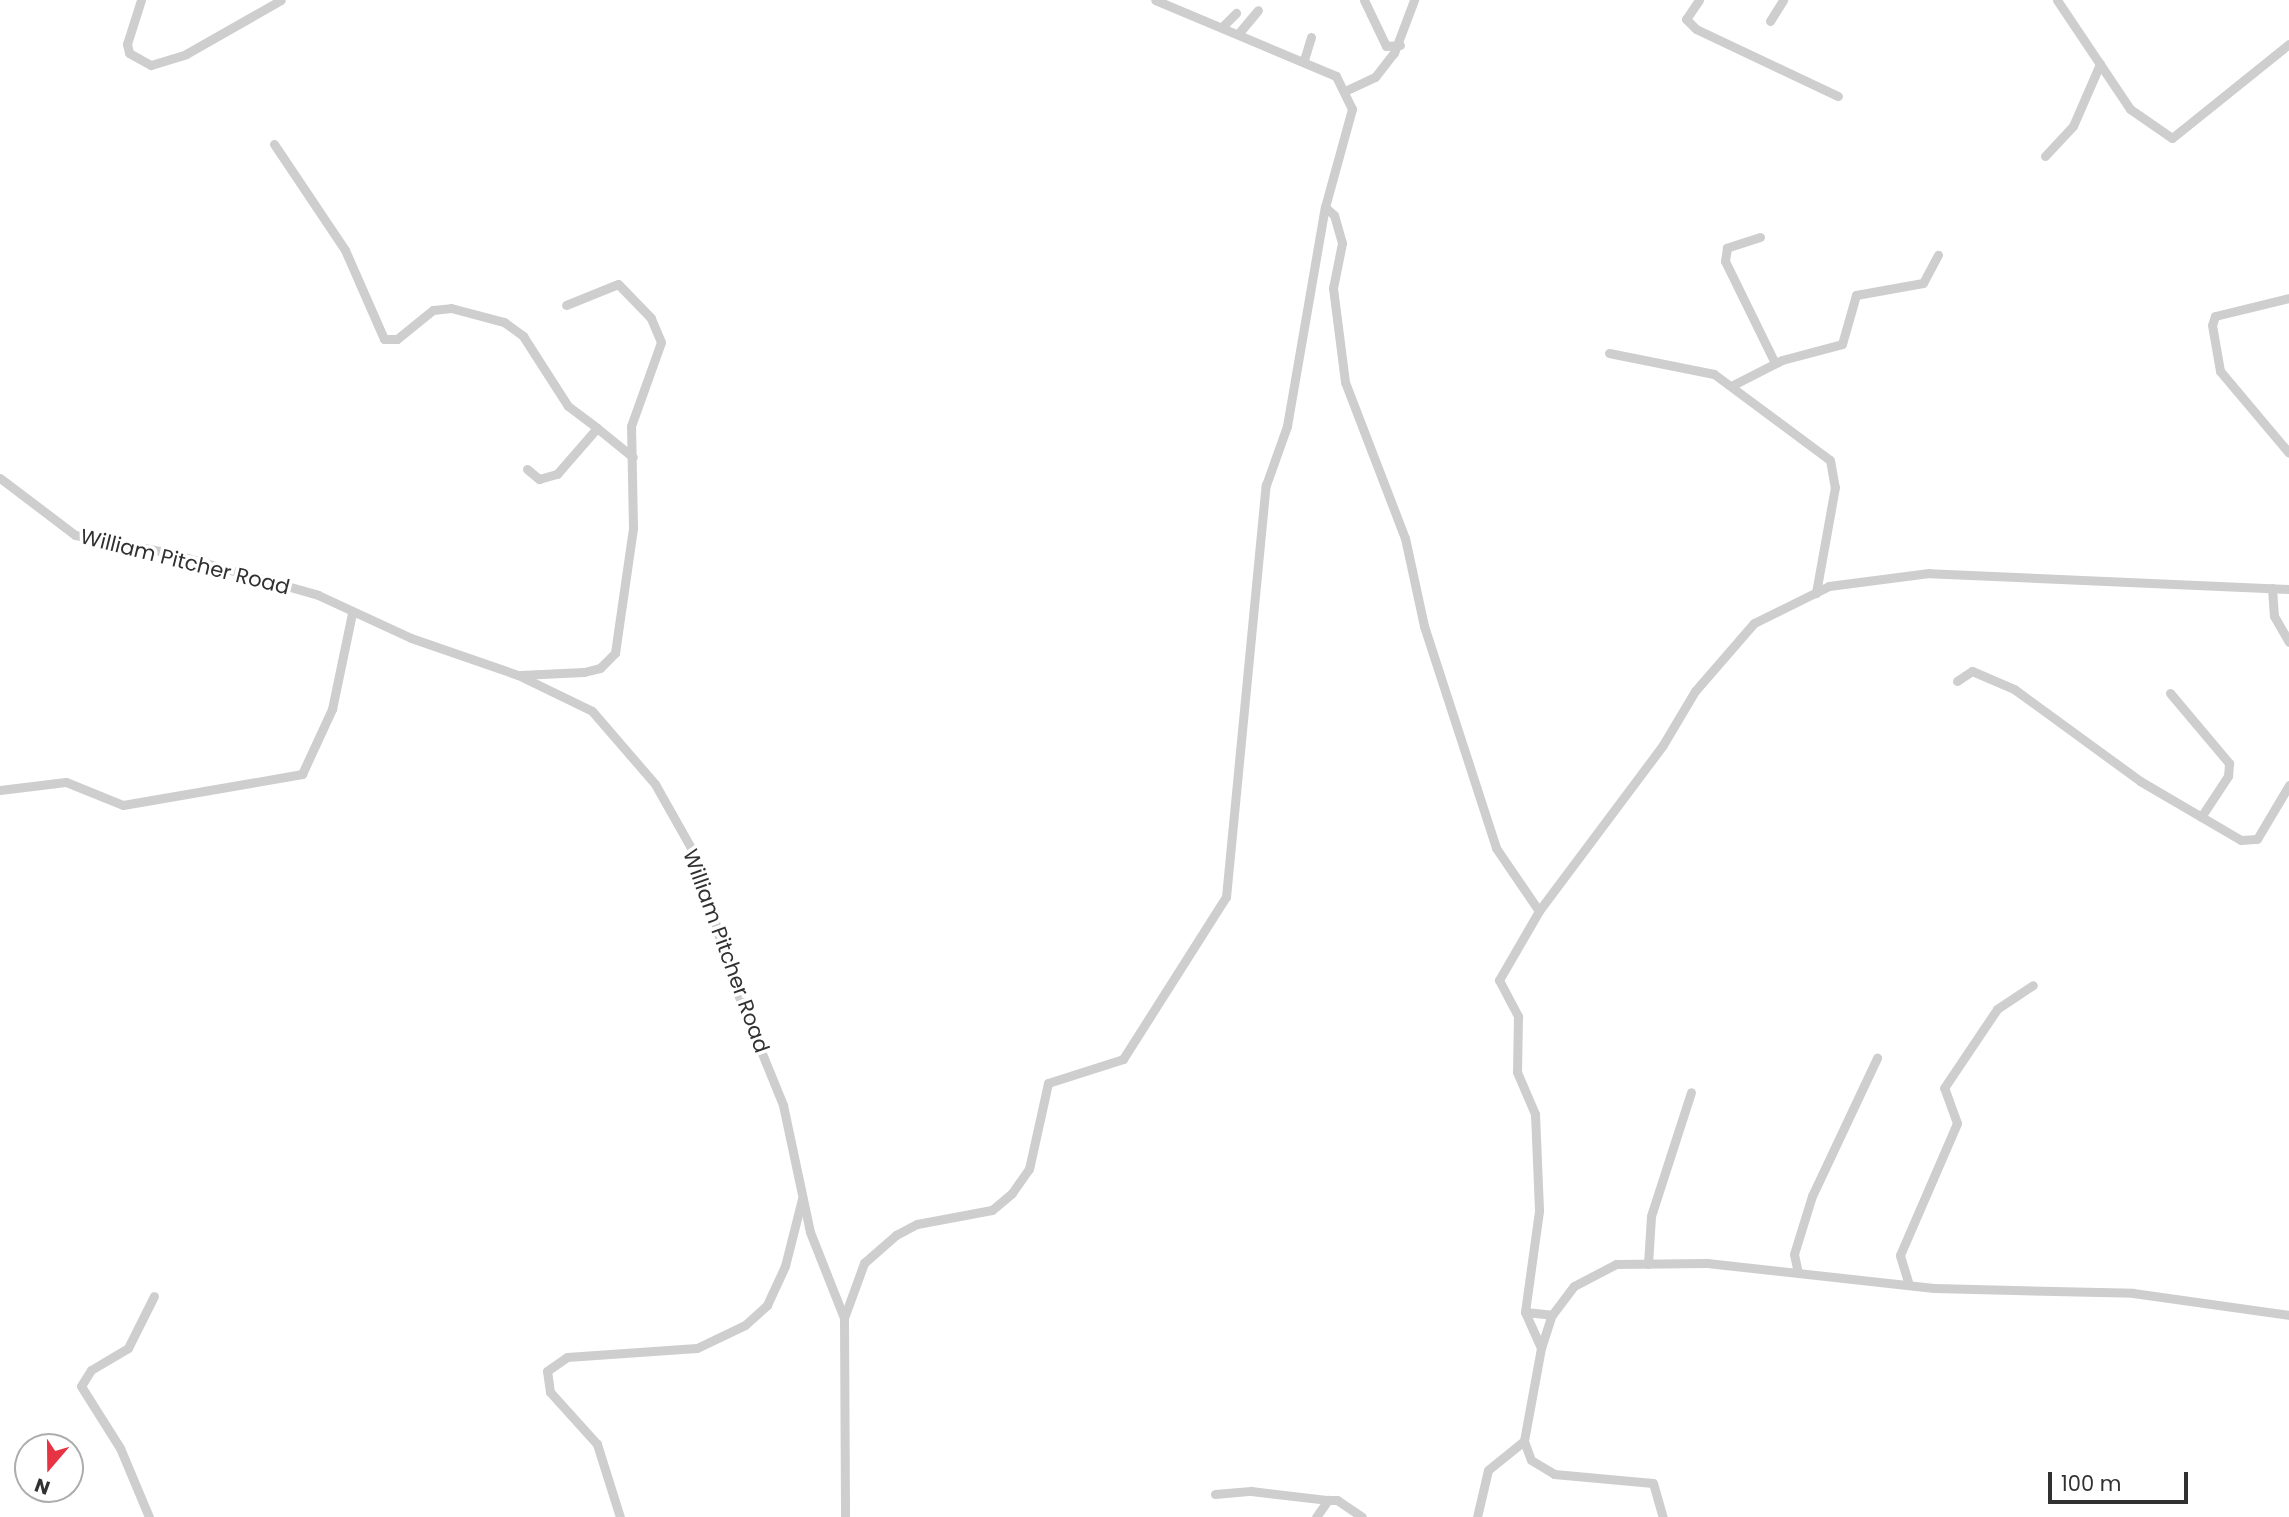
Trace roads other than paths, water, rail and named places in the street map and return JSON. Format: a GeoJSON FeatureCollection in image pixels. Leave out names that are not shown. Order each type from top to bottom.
{"type":"FeatureCollection","features":[{"type":"Feature","properties":{"kind":"street"},"geometry":{"type":"LineString","coordinates":[[141,0],[127,44],[129,53],[151,65],[186,54],[281,0]]}},
{"type":"Feature","properties":{"kind":"street"},"geometry":{"type":"LineString","coordinates":[[844,1318],[864,1264],[896,1236],[917,1224],[992,1210],[1012,1193],[1029,1169],[1048,1083],[1123,1059],[1226,897],[1266,485],[1287,426],[1325,207],[1352,109],[1347,90],[1336,76],[1304,60],[1155,0]]}},
{"type":"Feature","properties":{"kind":"street"},"geometry":{"type":"LineString","coordinates":[[1364,0],[1386,46],[1400,44]]}},
{"type":"Feature","properties":{"kind":"street"},"geometry":{"type":"LineString","coordinates":[[1347,90],[1375,77],[1400,44],[1414,0]]}},
{"type":"Feature","properties":{"kind":"street"},"geometry":{"type":"LineString","coordinates":[[1699,0],[1686,19],[1696,29],[1838,96]]}},
{"type":"Feature","properties":{"kind":"street"},"geometry":{"type":"LineString","coordinates":[[1770,21],[1783,0]]}},
{"type":"Feature","properties":{"kind":"street"},"geometry":{"type":"LineString","coordinates":[[2057,0],[2130,109],[2180,137],[2289,44]]}},
{"type":"Feature","properties":{"kind":"street"},"geometry":{"type":"LineString","coordinates":[[1238,34],[1258,10]]}},
{"type":"Feature","properties":{"kind":"street"},"geometry":{"type":"LineString","coordinates":[[1222,27],[1236,13]]}},
{"type":"Feature","properties":{"kind":"street"},"geometry":{"type":"LineString","coordinates":[[1304,60],[1311,37]]}},
{"type":"Feature","properties":{"kind":"street"},"geometry":{"type":"LineString","coordinates":[[2045,156],[2073,126],[2100,64]]}},
{"type":"Feature","properties":{"kind":"street"},"geometry":{"type":"LineString","coordinates":[[274,144],[345,250],[384,339],[397,339],[433,310],[451,308],[504,321],[523,336],[568,406],[633,457]]}},
{"type":"Feature","properties":{"kind":"street"},"geometry":{"type":"LineString","coordinates":[[1325,207],[1342,243],[1333,288],[1345,382],[1405,538],[1424,626],[1496,848],[1539,911]]}},
{"type":"Feature","properties":{"kind":"street"},"geometry":{"type":"LineString","coordinates":[[1760,237],[1727,248],[1725,261],[1774,363]]}},
{"type":"Feature","properties":{"kind":"street"},"geometry":{"type":"LineString","coordinates":[[1733,385],[1774,363],[1842,344],[1859,292],[1923,283],[1938,255]]}},
{"type":"Feature","properties":{"kind":"street"},"geometry":{"type":"LineString","coordinates":[[519,675],[600,668],[615,653],[629,579],[635,407],[659,351],[660,332],[629,292],[612,282],[566,305]]}},
{"type":"Feature","properties":{"kind":"street"},"geometry":{"type":"LineString","coordinates":[[2289,298],[2216,316],[2212,324],[2220,371],[2289,453]]}},
{"type":"Feature","properties":{"kind":"street"},"geometry":{"type":"LineString","coordinates":[[1609,353],[1714,374],[1733,385],[1830,460],[1835,487],[1815,593]]}},
{"type":"Feature","properties":{"kind":"street"},"geometry":{"type":"LineString","coordinates":[[527,469],[539,479],[557,474],[597,428]]}},
{"type":"Feature","properties":{"kind":"street","name":"William Pitcher Road"},"geometry":{"type":"LineString","coordinates":[[0,478],[75,535],[170,553],[318,596],[352,614],[519,675],[592,711],[655,784],[699,862],[728,970],[787,1117],[802,1198],[844,1318],[845,1517]]}},
{"type":"Feature","properties":{"kind":"street"},"geometry":{"type":"LineString","coordinates":[[1541,1348],[1525,1312],[1539,1211],[1535,1114],[1517,1072],[1518,1016],[1499,980],[1539,911],[1663,745],[1695,691],[1754,623],[1815,593],[1929,573],[2289,589]]}},
{"type":"Feature","properties":{"kind":"street"},"geometry":{"type":"LineString","coordinates":[[2272,588],[2274,616],[2289,642]]}},
{"type":"Feature","properties":{"kind":"street"},"geometry":{"type":"LineString","coordinates":[[0,790],[66,782],[123,805],[302,774],[332,709],[352,614]]}},
{"type":"Feature","properties":{"kind":"street"},"geometry":{"type":"LineString","coordinates":[[1957,681],[1972,671],[2014,689],[2140,781],[2241,840],[2257,839],[2289,785]]}},
{"type":"Feature","properties":{"kind":"street"},"geometry":{"type":"LineString","coordinates":[[2170,693],[2229,764],[2228,776],[2202,817]]}},
{"type":"Feature","properties":{"kind":"street"},"geometry":{"type":"LineString","coordinates":[[1909,1285],[1900,1255],[1957,1124],[1944,1088],[1997,1009],[2033,985]]}},
{"type":"Feature","properties":{"kind":"street"},"geometry":{"type":"LineString","coordinates":[[1798,1273],[1794,1254],[1812,1196],[1877,1058]]}},
{"type":"Feature","properties":{"kind":"street"},"geometry":{"type":"LineString","coordinates":[[1647,1264],[1651,1216],[1691,1092]]}},
{"type":"Feature","properties":{"kind":"street"},"geometry":{"type":"LineString","coordinates":[[620,1517],[597,1444],[550,1392],[547,1371],[567,1357],[697,1348],[745,1325],[766,1305],[785,1266],[802,1198]]}},
{"type":"Feature","properties":{"kind":"street"},"geometry":{"type":"LineString","coordinates":[[1477,1517],[1488,1471],[1524,1441],[1541,1348],[1552,1315],[1596,1269],[1647,1264],[1798,1273],[1909,1285],[2133,1293],[2289,1315]]}},
{"type":"Feature","properties":{"kind":"street"},"geometry":{"type":"LineString","coordinates":[[149,1517],[120,1448],[81,1386],[100,1363],[128,1348],[154,1296]]}},
{"type":"Feature","properties":{"kind":"street"},"geometry":{"type":"LineString","coordinates":[[1525,1312],[1552,1315]]}},
{"type":"Feature","properties":{"kind":"street"},"geometry":{"type":"LineString","coordinates":[[1524,1441],[1543,1470],[1653,1483],[1663,1517]]}},
{"type":"Feature","properties":{"kind":"street"},"geometry":{"type":"LineString","coordinates":[[1214,1494],[1251,1491],[1346,1502],[1362,1517]]}},
{"type":"Feature","properties":{"kind":"street"},"geometry":{"type":"LineString","coordinates":[[1316,1517],[1328,1500]]}}]}
